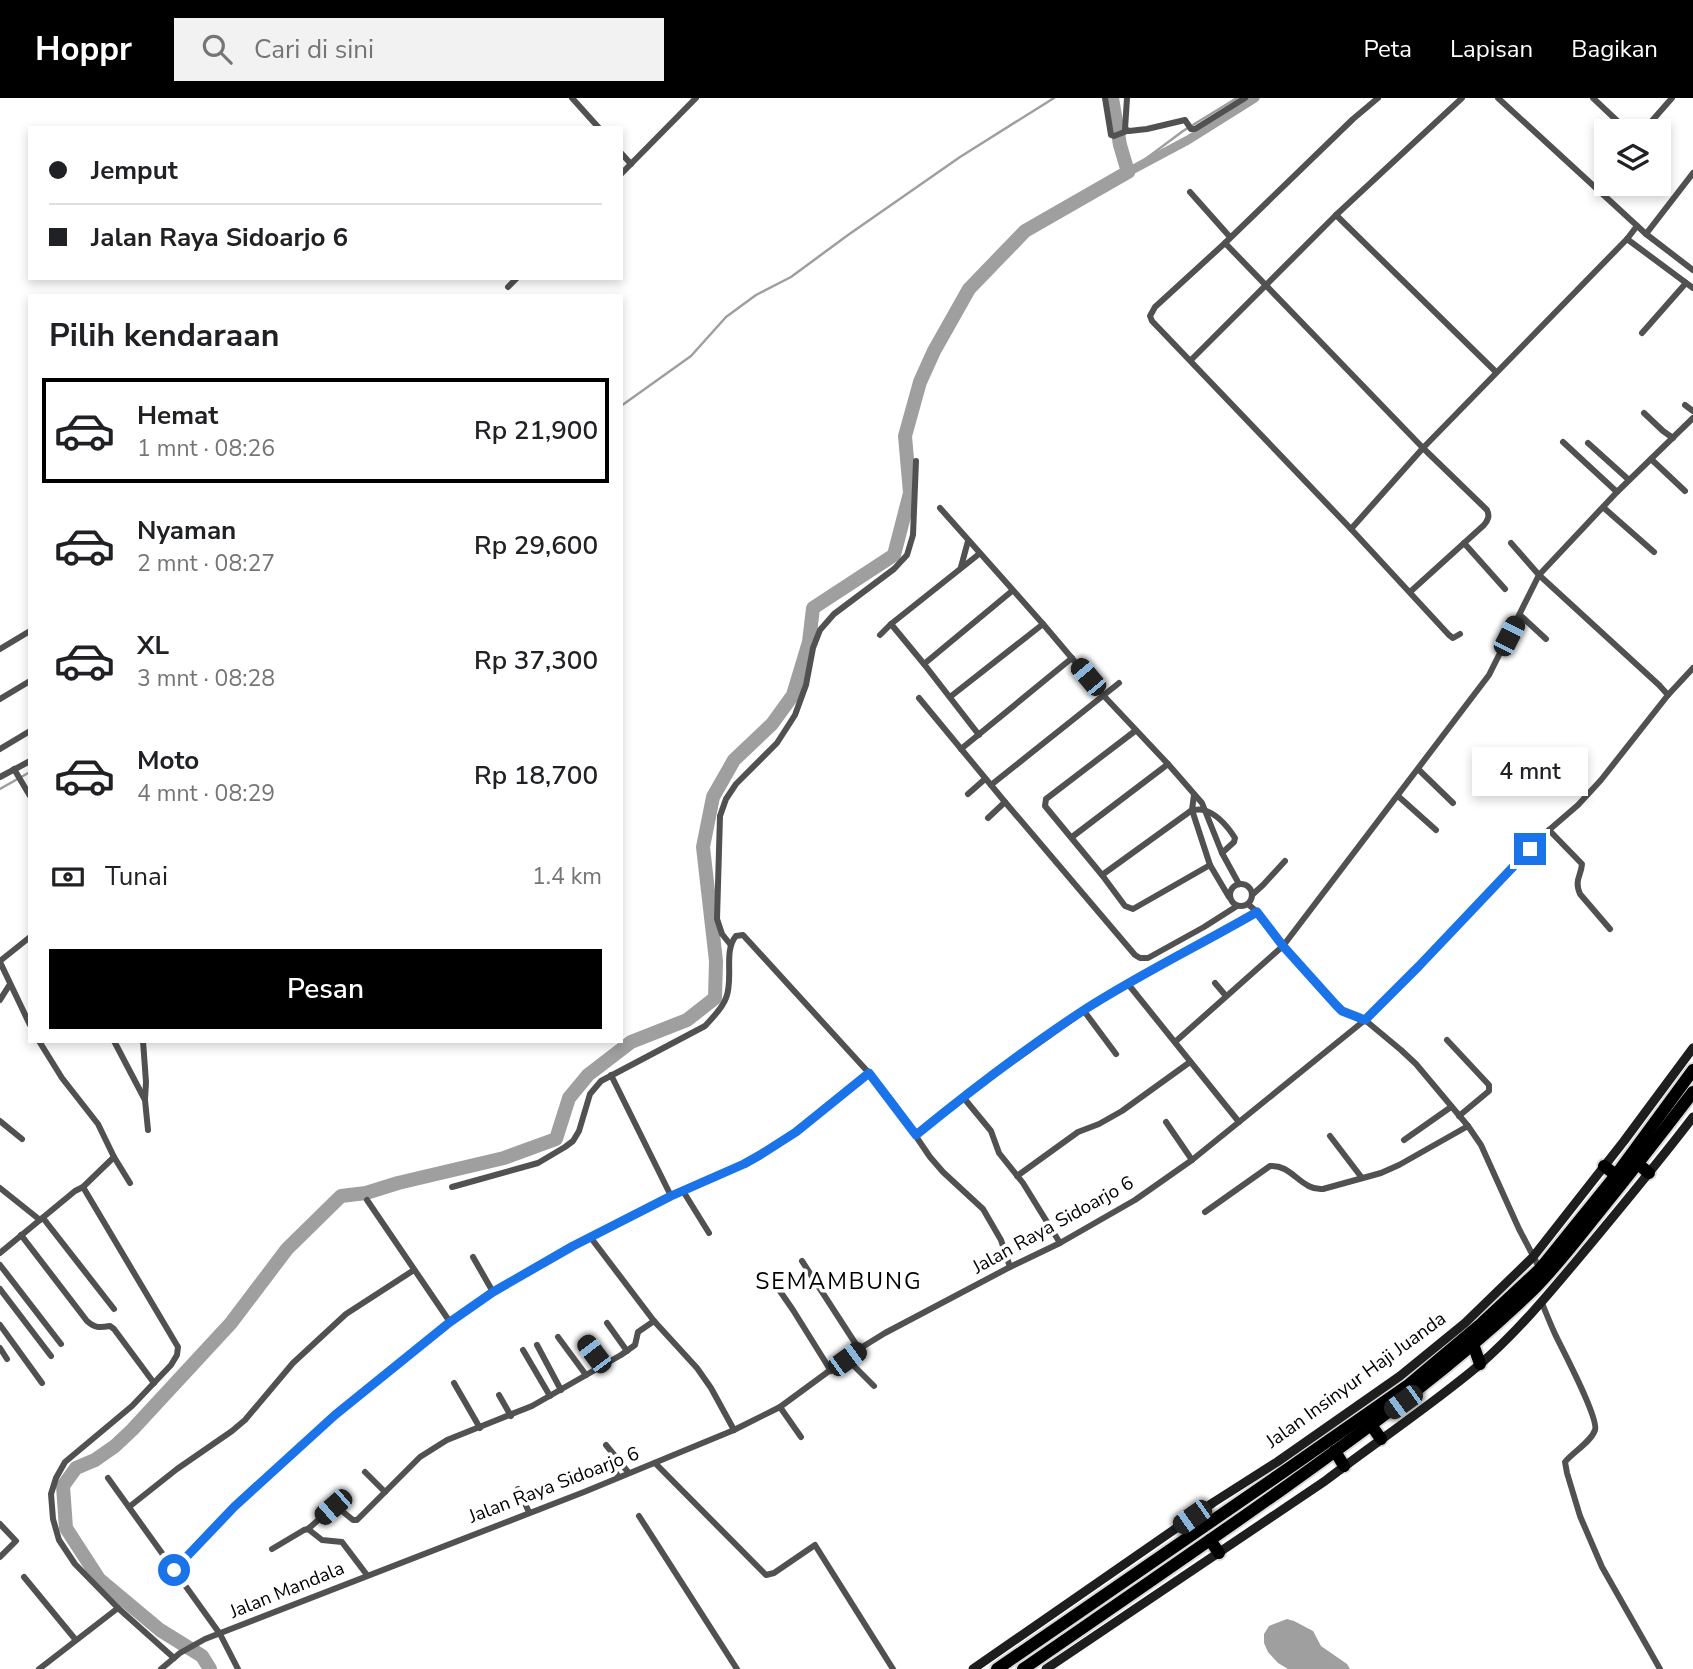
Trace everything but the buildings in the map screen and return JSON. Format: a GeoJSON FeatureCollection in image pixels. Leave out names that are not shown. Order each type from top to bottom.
{"type":"FeatureCollection","features":[{"type":"Feature","properties":{"kind":"highway","name":"Jalan Insinyur Haji Juanda"},"geometry":{"type":"LineString","coordinates":[[1023,1669],[1403,1402],[1474,1344],[1535,1288],[1693,1070]]}},
{"type":"Feature","properties":{"kind":"highway","name":"Jalan Insinyur Haji Juanda"},"geometry":{"type":"LineString","coordinates":[[997,1669],[1292,1466],[1482,1323],[1569,1241],[1638,1164],[1693,1092]]}},
{"type":"Feature","properties":{"kind":"highway"},"geometry":{"type":"LineString","coordinates":[[1638,1164],[1649,1173]]}},
{"type":"Feature","properties":{"kind":"highway"},"geometry":{"type":"LineString","coordinates":[[1604,1166],[1616,1175]]}},
{"type":"Feature","properties":{"kind":"highway"},"geometry":{"type":"LineString","coordinates":[[1474,1344],[1480,1364]]}},
{"type":"Feature","properties":{"kind":"highway"},"geometry":{"type":"LineString","coordinates":[[1371,1425],[1381,1439]]}},
{"type":"Feature","properties":{"kind":"highway"},"geometry":{"type":"LineString","coordinates":[[1335,1451],[1344,1466]]}},
{"type":"Feature","properties":{"kind":"highway"},"geometry":{"type":"LineString","coordinates":[[1210,1540],[1219,1553]]}},
{"type":"Feature","properties":{"kind":"highway"},"geometry":{"type":"LineString","coordinates":[[1119,1603],[1127,1615]]}},
{"type":"Feature","properties":{"kind":"street"},"geometry":{"type":"LineString","coordinates":[[572,98],[597,126]]}},
{"type":"Feature","properties":{"kind":"street"},"geometry":{"type":"LineString","coordinates":[[623,172],[696,98]]}},
{"type":"Feature","properties":{"kind":"street"},"geometry":{"type":"LineString","coordinates":[[1105,98],[1111,135],[1182,120],[1187,121],[1191,129],[1195,129],[1245,98]]}},
{"type":"Feature","properties":{"kind":"street"},"geometry":{"type":"LineString","coordinates":[[1120,133],[1125,129],[1127,98]]}},
{"type":"Feature","properties":{"kind":"street"},"geometry":{"type":"LineString","coordinates":[[1378,98],[1152,311],[1150,316],[1449,635],[1453,638],[1460,634]]}},
{"type":"Feature","properties":{"kind":"street"},"geometry":{"type":"LineString","coordinates":[[1191,360],[1336,215],[1462,98]]}},
{"type":"Feature","properties":{"kind":"street"},"geometry":{"type":"LineString","coordinates":[[1498,98],[1594,186]]}},
{"type":"Feature","properties":{"kind":"street"},"geometry":{"type":"LineString","coordinates":[[1593,98],[1615,119]]}},
{"type":"Feature","properties":{"kind":"street"},"geometry":{"type":"LineString","coordinates":[[1653,119],[1670,99]]}},
{"type":"Feature","properties":{"kind":"street"},"geometry":{"type":"LineString","coordinates":[[623,154],[631,164]]}},
{"type":"Feature","properties":{"kind":"street"},"geometry":{"type":"LineString","coordinates":[[1646,234],[1693,173]]}},
{"type":"Feature","properties":{"kind":"street"},"geometry":{"type":"LineString","coordinates":[[1190,192],[1266,286],[1487,510],[1488,520],[1410,592]]}},
{"type":"Feature","properties":{"kind":"street"},"geometry":{"type":"LineString","coordinates":[[1605,196],[1646,234],[1693,270]]}},
{"type":"Feature","properties":{"kind":"street"},"geometry":{"type":"LineString","coordinates":[[1336,215],[1496,372]]}},
{"type":"Feature","properties":{"kind":"street"},"geometry":{"type":"LineString","coordinates":[[1352,529],[1423,448],[1628,239],[1637,226]]}},
{"type":"Feature","properties":{"kind":"street"},"geometry":{"type":"LineString","coordinates":[[1628,239],[1693,288]]}},
{"type":"Feature","properties":{"kind":"street"},"geometry":{"type":"LineString","coordinates":[[1678,276],[1686,265]]}},
{"type":"Feature","properties":{"kind":"street"},"geometry":{"type":"LineString","coordinates":[[508,287],[515,280]]}},
{"type":"Feature","properties":{"kind":"street"},"geometry":{"type":"LineString","coordinates":[[1642,333],[1686,283]]}},
{"type":"Feature","properties":{"kind":"street"},"geometry":{"type":"LineString","coordinates":[[1685,404],[1693,411]]}},
{"type":"Feature","properties":{"kind":"street"},"geometry":{"type":"LineString","coordinates":[[1644,413],[1673,438]]}},
{"type":"Feature","properties":{"kind":"street"},"geometry":{"type":"LineString","coordinates":[[1175,1042],[1283,946],[1489,675],[1539,575],[1617,492],[1693,418]]}},
{"type":"Feature","properties":{"kind":"street"},"geometry":{"type":"LineString","coordinates":[[1563,442],[1617,492]]}},
{"type":"Feature","properties":{"kind":"street"},"geometry":{"type":"LineString","coordinates":[[1588,443],[1629,480]]}},
{"type":"Feature","properties":{"kind":"street"},"geometry":{"type":"LineString","coordinates":[[1651,459],[1685,491]]}},
{"type":"Feature","properties":{"kind":"street"},"geometry":{"type":"LineString","coordinates":[[452,1187],[538,1163],[565,1147],[579,1131],[590,1094],[601,1081],[705,1026],[718,1013],[730,986],[730,944],[722,934],[717,919],[720,816],[726,799],[736,784],[778,743],[795,715],[820,630],[834,614],[894,569],[907,555],[914,526],[916,461]]}},
{"type":"Feature","properties":{"kind":"street"},"geometry":{"type":"LineString","coordinates":[[940,508],[1103,695],[1202,803],[1222,853],[1239,884],[1248,887],[1252,895]]}},
{"type":"Feature","properties":{"kind":"street"},"geometry":{"type":"LineString","coordinates":[[1604,508],[1654,552]]}},
{"type":"Feature","properties":{"kind":"street"},"geometry":{"type":"LineString","coordinates":[[961,569],[968,541]]}},
{"type":"Feature","properties":{"kind":"street"},"geometry":{"type":"LineString","coordinates":[[1464,543],[1505,589]]}},
{"type":"Feature","properties":{"kind":"street"},"geometry":{"type":"LineString","coordinates":[[1511,543],[1539,575],[1668,695]]}},
{"type":"Feature","properties":{"kind":"street"},"geometry":{"type":"LineString","coordinates":[[880,635],[979,554]]}},
{"type":"Feature","properties":{"kind":"street"},"geometry":{"type":"LineString","coordinates":[[924,664],[1012,591]]}},
{"type":"Feature","properties":{"kind":"street"},"geometry":{"type":"LineString","coordinates":[[1520,615],[1546,639]]}},
{"type":"Feature","properties":{"kind":"street"},"geometry":{"type":"LineString","coordinates":[[891,624],[979,735]]}},
{"type":"Feature","properties":{"kind":"street"},"geometry":{"type":"LineString","coordinates":[[950,697],[1043,624]]}},
{"type":"Feature","properties":{"kind":"street"},"geometry":{"type":"LineString","coordinates":[[0,649],[27,632]]}},
{"type":"Feature","properties":{"kind":"street"},"geometry":{"type":"LineString","coordinates":[[961,749],[1072,658]]}},
{"type":"Feature","properties":{"kind":"street","name":"Jalan Raya Sidoarjo 6"},"geometry":{"type":"LineString","coordinates":[[366,1576],[734,1430],[780,1407],[885,1333],[1060,1243],[1135,1200],[1192,1160],[1365,1020],[1549,830],[1578,805],[1693,668]]}},
{"type":"Feature","properties":{"kind":"street"},"geometry":{"type":"LineString","coordinates":[[0,699],[28,682]]}},
{"type":"Feature","properties":{"kind":"street"},"geometry":{"type":"LineString","coordinates":[[991,785],[1119,683]]}},
{"type":"Feature","properties":{"kind":"street"},"geometry":{"type":"LineString","coordinates":[[919,698],[985,779],[1140,958],[1149,958],[1237,906],[1248,904],[1252,895],[1285,861]]}},
{"type":"Feature","properties":{"kind":"street"},"geometry":{"type":"LineString","coordinates":[[1135,730],[1046,799],[1045,806],[1125,906],[1133,909],[1210,865]]}},
{"type":"Feature","properties":{"kind":"street"},"geometry":{"type":"LineString","coordinates":[[0,749],[28,732]]}},
{"type":"Feature","properties":{"kind":"street"},"geometry":{"type":"LineString","coordinates":[[0,777],[28,762]]}},
{"type":"Feature","properties":{"kind":"street"},"geometry":{"type":"LineString","coordinates":[[1072,837],[1168,764]]}},
{"type":"Feature","properties":{"kind":"street"},"geometry":{"type":"LineString","coordinates":[[1418,769],[1453,803]]}},
{"type":"Feature","properties":{"kind":"street"},"geometry":{"type":"LineString","coordinates":[[14,770],[28,793]]}},
{"type":"Feature","properties":{"kind":"street"},"geometry":{"type":"LineString","coordinates":[[968,794],[985,779]]}},
{"type":"Feature","properties":{"kind":"street"},"geometry":{"type":"LineString","coordinates":[[1194,795],[1192,810],[1210,865],[1233,904],[1237,906]]}},
{"type":"Feature","properties":{"kind":"street"},"geometry":{"type":"LineString","coordinates":[[1398,796],[1436,830]]}},
{"type":"Feature","properties":{"kind":"street"},"geometry":{"type":"LineString","coordinates":[[988,818],[1005,802]]}},
{"type":"Feature","properties":{"kind":"street"},"geometry":{"type":"LineString","coordinates":[[1102,875],[1192,810],[1204,810],[1218,818],[1235,838],[1222,853]]}},
{"type":"Feature","properties":{"kind":"street"},"geometry":{"type":"LineString","coordinates":[[1549,830],[1582,864],[1577,888],[1610,929]]}},
{"type":"Feature","properties":{"kind":"street"},"geometry":{"type":"LineString","coordinates":[[1229,897],[1231,889],[1239,884]]}},
{"type":"Feature","properties":{"kind":"street"},"geometry":{"type":"LineString","coordinates":[[1248,904],[1342,1011],[1365,1020],[1416,1064],[1468,1126],[1486,1154],[1518,1228],[1540,1269]]}},
{"type":"Feature","properties":{"kind":"street"},"geometry":{"type":"LineString","coordinates":[[916,1135],[962,1097],[1084,1011],[1257,912]]}},
{"type":"Feature","properties":{"kind":"street"},"geometry":{"type":"LineString","coordinates":[[730,944],[738,936],[746,937],[916,1135],[930,1157],[983,1209],[1001,1240],[1010,1267]]}},
{"type":"Feature","properties":{"kind":"street"},"geometry":{"type":"LineString","coordinates":[[28,939],[0,961],[28,1021]]}},
{"type":"Feature","properties":{"kind":"street"},"geometry":{"type":"LineString","coordinates":[[1215,983],[1226,996]]}},
{"type":"Feature","properties":{"kind":"street"},"geometry":{"type":"LineString","coordinates":[[0,1000],[10,984]]}},
{"type":"Feature","properties":{"kind":"street"},"geometry":{"type":"LineString","coordinates":[[1128,984],[1239,1122]]}},
{"type":"Feature","properties":{"kind":"street"},"geometry":{"type":"LineString","coordinates":[[1084,1011],[1116,1054]]}},
{"type":"Feature","properties":{"kind":"street"},"geometry":{"type":"LineString","coordinates":[[1447,1040],[1490,1088],[1459,1116]]}},
{"type":"Feature","properties":{"kind":"street"},"geometry":{"type":"LineString","coordinates":[[40,1043],[62,1078],[98,1124],[130,1183]]}},
{"type":"Feature","properties":{"kind":"street"},"geometry":{"type":"LineString","coordinates":[[115,1043],[145,1100]]}},
{"type":"Feature","properties":{"kind":"street"},"geometry":{"type":"LineString","coordinates":[[143,1043],[148,1130]]}},
{"type":"Feature","properties":{"kind":"street","name":"Jalan Insinyur Haji Juanda"},"geometry":{"type":"LineString","coordinates":[[973,1669],[1214,1502],[1403,1381],[1533,1257],[1693,1048]]}},
{"type":"Feature","properties":{"kind":"street"},"geometry":{"type":"LineString","coordinates":[[1017,1176],[1078,1132],[1122,1111],[1190,1062]]}},
{"type":"Feature","properties":{"kind":"street"},"geometry":{"type":"LineString","coordinates":[[611,1075],[671,1196]]}},
{"type":"Feature","properties":{"kind":"street"},"geometry":{"type":"LineString","coordinates":[[174,1570],[234,1507],[335,1415],[450,1322],[493,1292],[591,1238],[776,1146],[865,1077]]}},
{"type":"Feature","properties":{"kind":"street"},"geometry":{"type":"LineString","coordinates":[[962,1097],[991,1131],[999,1153],[1060,1243]]}},
{"type":"Feature","properties":{"kind":"street"},"geometry":{"type":"LineString","coordinates":[[1404,1140],[1451,1107]]}},
{"type":"Feature","properties":{"kind":"street"},"geometry":{"type":"LineString","coordinates":[[1046,1669],[1306,1494],[1480,1364],[1542,1303],[1693,1117]]}},
{"type":"Feature","properties":{"kind":"street"},"geometry":{"type":"LineString","coordinates":[[0,1121],[22,1139]]}},
{"type":"Feature","properties":{"kind":"street"},"geometry":{"type":"LineString","coordinates":[[1166,1122],[1192,1160]]}},
{"type":"Feature","properties":{"kind":"street"},"geometry":{"type":"LineString","coordinates":[[1205,1212],[1273,1165],[1284,1167],[1316,1189],[1381,1173],[1468,1126]]}},
{"type":"Feature","properties":{"kind":"street"},"geometry":{"type":"LineString","coordinates":[[1330,1136],[1362,1178]]}},
{"type":"Feature","properties":{"kind":"street"},"geometry":{"type":"LineString","coordinates":[[0,1253],[83,1187],[114,1157]]}},
{"type":"Feature","properties":{"kind":"street"},"geometry":{"type":"LineString","coordinates":[[83,1187],[178,1348],[171,1365],[132,1406],[65,1462],[51,1494],[53,1519],[59,1541],[75,1564],[118,1608],[177,1655]]}},
{"type":"Feature","properties":{"kind":"street"},"geometry":{"type":"LineString","coordinates":[[0,1188],[42,1219],[114,1309]]}},
{"type":"Feature","properties":{"kind":"street"},"geometry":{"type":"LineString","coordinates":[[683,1191],[709,1233]]}},
{"type":"Feature","properties":{"kind":"street"},"geometry":{"type":"LineString","coordinates":[[367,1200],[450,1322]]}},
{"type":"Feature","properties":{"kind":"street"},"geometry":{"type":"LineString","coordinates":[[21,1235],[87,1321],[94,1327],[110,1326],[114,1329],[154,1383]]}},
{"type":"Feature","properties":{"kind":"street"},"geometry":{"type":"LineString","coordinates":[[591,1238],[654,1321],[697,1368],[734,1430]]}},
{"type":"Feature","properties":{"kind":"street"},"geometry":{"type":"LineString","coordinates":[[473,1257],[493,1292]]}},
{"type":"Feature","properties":{"kind":"street"},"geometry":{"type":"LineString","coordinates":[[802,1261],[859,1349]]}},
{"type":"Feature","properties":{"kind":"street"},"geometry":{"type":"LineString","coordinates":[[0,1265],[61,1344]]}},
{"type":"Feature","properties":{"kind":"street"},"geometry":{"type":"LineString","coordinates":[[129,1507],[245,1420],[293,1363],[346,1314],[414,1270]]}},
{"type":"Feature","properties":{"kind":"street"},"geometry":{"type":"LineString","coordinates":[[775,1284],[831,1371]]}},
{"type":"Feature","properties":{"kind":"street"},"geometry":{"type":"LineString","coordinates":[[0,1289],[51,1356]]}},
{"type":"Feature","properties":{"kind":"street"},"geometry":{"type":"LineString","coordinates":[[1542,1303],[1596,1426],[1583,1445],[1567,1460],[1566,1469],[1580,1516],[1602,1567],[1660,1669]]}},
{"type":"Feature","properties":{"kind":"street"},"geometry":{"type":"LineString","coordinates":[[272,1549],[308,1529],[335,1507],[356,1521],[430,1450],[447,1440],[511,1416],[561,1390],[627,1351],[635,1345],[638,1332],[654,1321]]}},
{"type":"Feature","properties":{"kind":"street"},"geometry":{"type":"LineString","coordinates":[[607,1323],[627,1351]]}},
{"type":"Feature","properties":{"kind":"street"},"geometry":{"type":"LineString","coordinates":[[0,1325],[42,1383]]}},
{"type":"Feature","properties":{"kind":"street"},"geometry":{"type":"LineString","coordinates":[[558,1337],[586,1375]]}},
{"type":"Feature","properties":{"kind":"street"},"geometry":{"type":"LineString","coordinates":[[585,1342],[602,1366]]}},
{"type":"Feature","properties":{"kind":"street"},"geometry":{"type":"LineString","coordinates":[[537,1345],[561,1390]]}},
{"type":"Feature","properties":{"kind":"street"},"geometry":{"type":"LineString","coordinates":[[0,1348],[7,1359]]}},
{"type":"Feature","properties":{"kind":"street"},"geometry":{"type":"LineString","coordinates":[[523,1350],[550,1396]]}},
{"type":"Feature","properties":{"kind":"street"},"geometry":{"type":"LineString","coordinates":[[847,1359],[874,1386]]}},
{"type":"Feature","properties":{"kind":"street"},"geometry":{"type":"LineString","coordinates":[[454,1383],[480,1428]]}},
{"type":"Feature","properties":{"kind":"street"},"geometry":{"type":"LineString","coordinates":[[499,1395],[511,1416]]}},
{"type":"Feature","properties":{"kind":"street"},"geometry":{"type":"LineString","coordinates":[[780,1407],[802,1437]]}},
{"type":"Feature","properties":{"kind":"street"},"geometry":{"type":"LineString","coordinates":[[607,1445],[628,1472]]}},
{"type":"Feature","properties":{"kind":"street"},"geometry":{"type":"LineString","coordinates":[[617,1458],[609,1464],[619,1477]]}},
{"type":"Feature","properties":{"kind":"street"},"geometry":{"type":"LineString","coordinates":[[655,1463],[766,1575],[774,1573],[815,1545],[893,1669]]}},
{"type":"Feature","properties":{"kind":"street"},"geometry":{"type":"LineString","coordinates":[[584,1478],[594,1471],[598,1486]]}},
{"type":"Feature","properties":{"kind":"street"},"geometry":{"type":"LineString","coordinates":[[365,1472],[385,1492]]}},
{"type":"Feature","properties":{"kind":"street"},"geometry":{"type":"LineString","coordinates":[[108,1478],[219,1634],[239,1669]]}},
{"type":"Feature","properties":{"kind":"street"},"geometry":{"type":"LineString","coordinates":[[518,1489],[529,1512]]}},
{"type":"Feature","properties":{"kind":"street"},"geometry":{"type":"LineString","coordinates":[[639,1516],[737,1669]]}},
{"type":"Feature","properties":{"kind":"street"},"geometry":{"type":"LineString","coordinates":[[0,1524],[16,1541],[0,1557]]}},
{"type":"Feature","properties":{"kind":"street"},"geometry":{"type":"LineString","coordinates":[[308,1529],[322,1539],[342,1542],[366,1576]]}},
{"type":"Feature","properties":{"kind":"street","name":"Jalan Mandala"},"geometry":{"type":"LineString","coordinates":[[161,1669],[177,1655],[205,1639],[366,1576]]}},
{"type":"Feature","properties":{"kind":"street"},"geometry":{"type":"LineString","coordinates":[[24,1577],[75,1639]]}},
{"type":"Feature","properties":{"kind":"street"},"geometry":{"type":"LineString","coordinates":[[38,1669],[118,1608]]}},
{"type":"Feature","properties":{"kind":"shaded area"},"geometry":{"type":"Polygon","coordinates":[[[1287,1619],[1313,1631],[1321,1646],[1350,1669],[1288,1669],[1278,1663],[1268,1652],[1264,1634],[1269,1626],[1287,1619]]]}},
{"type":"Feature","properties":{"kind":"waterway"},"geometry":{"type":"LineString","coordinates":[[623,405],[691,356],[726,317],[756,295],[791,277],[960,157],[1054,98]]}},
{"type":"Feature","properties":{"kind":"waterway"},"geometry":{"type":"LineString","coordinates":[[210,1669],[202,1656],[160,1630],[99,1579],[66,1528],[63,1486],[76,1468],[95,1460],[132,1430],[231,1323],[287,1249],[341,1196],[366,1193],[504,1158],[556,1139],[569,1098],[588,1075],[631,1042],[687,1020],[715,998],[716,961],[703,847],[713,797],[734,760],[772,724],[793,695],[809,642],[813,608],[894,555],[910,493],[905,436],[920,382],[969,289],[1025,231],[1128,172],[1120,145],[1112,98]]}},
{"type":"Feature","properties":{"kind":"waterway"},"geometry":{"type":"LineString","coordinates":[[1128,172],[1183,131],[1237,98]]}},
{"type":"Feature","properties":{"kind":"waterway"},"geometry":{"type":"LineString","coordinates":[[1128,172],[1188,140],[1255,98]]}},
{"type":"Feature","properties":{"kind":"waterway"},"geometry":{"type":"LineString","coordinates":[[0,789],[28,773]]}},
{"type":"Feature","properties":{"kind":"district","name":"SEMAMBUNG"},"geometry":{"type":"Point","coordinates":[839,1281]}},
{"type":"Feature","properties":{"kind":"route"},"geometry":{"type":"LineString","coordinates":[[174,1570],[234,1507],[335,1415],[450,1322],[493,1292],[573,1246],[776,1146],[869,1073],[916,1135],[962,1097],[1084,1011],[1257,912],[1283,946],[1336,1005],[1342,1011],[1365,1020],[1530,849]]}}]}
